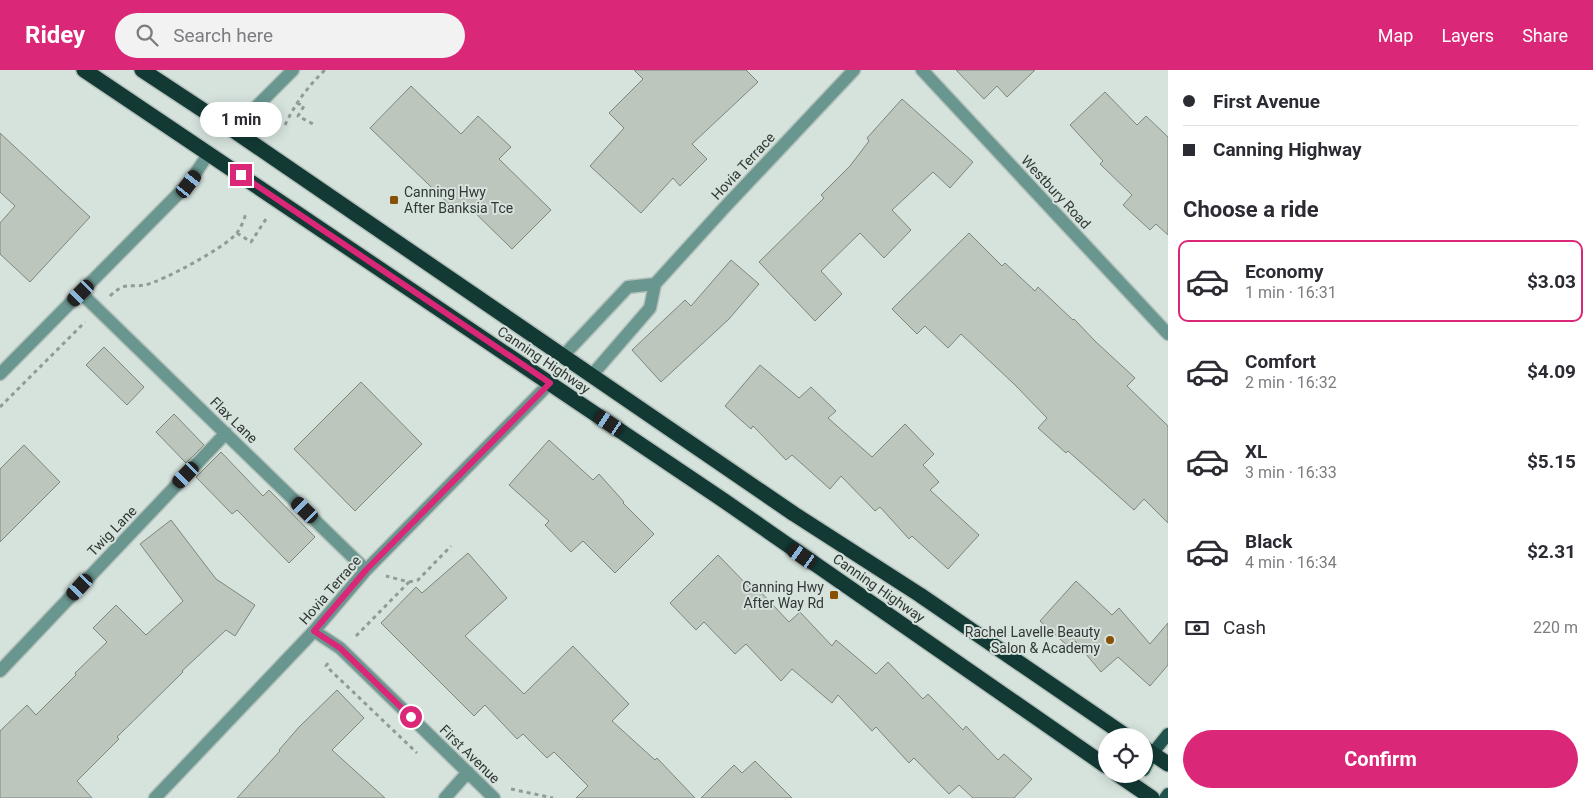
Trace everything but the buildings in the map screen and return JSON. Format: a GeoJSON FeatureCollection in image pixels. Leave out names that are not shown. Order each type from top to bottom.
{"type":"FeatureCollection","features":[{"type":"Feature","properties":{"kind":"highway","name":"Canning Highway"},"geometry":{"type":"LineString","coordinates":[[84,70],[723,500],[1098,760]]}},
{"type":"Feature","properties":{"kind":"highway","name":"Canning Highway"},"geometry":{"type":"LineString","coordinates":[[142,70],[230,128],[778,503],[920,595],[1114,728]]}},
{"type":"Feature","properties":{"kind":"highway"},"geometry":{"type":"LineString","coordinates":[[1153,754],[1168,764]]}},
{"type":"Feature","properties":{"kind":"highway"},"geometry":{"type":"LineString","coordinates":[[1141,783],[1152,798]]}},
{"type":"Feature","properties":{"kind":"main road"},"geometry":{"type":"LineString","coordinates":[[1153,747],[1168,734]]}},
{"type":"Feature","properties":{"kind":"main road"},"geometry":{"type":"LineString","coordinates":[[1166,798],[1168,794]]}},
{"type":"Feature","properties":{"kind":"street"},"geometry":{"type":"LineString","coordinates":[[230,128],[250,113],[293,70]]}},
{"type":"Feature","properties":{"kind":"street","name":"Hovia Terrace"},"geometry":{"type":"LineString","coordinates":[[592,375],[650,308],[655,284],[724,207],[854,70]]}},
{"type":"Feature","properties":{"kind":"street","name":"Westbury Road"},"geometry":{"type":"LineString","coordinates":[[922,70],[1168,334]]}},
{"type":"Feature","properties":{"kind":"street"},"geometry":{"type":"LineString","coordinates":[[0,374],[189,184],[209,154]]}},
{"type":"Feature","properties":{"kind":"street"},"geometry":{"type":"LineString","coordinates":[[564,356],[628,287],[655,284]]}},
{"type":"Feature","properties":{"kind":"street","name":"Flax Lane"},"geometry":{"type":"LineString","coordinates":[[81,293],[366,570]]}},
{"type":"Feature","properties":{"kind":"street","name":"Hovia Terrace"},"geometry":{"type":"LineString","coordinates":[[155,798],[314,631],[366,570],[550,383]]}},
{"type":"Feature","properties":{"kind":"street","name":"Twig Lane"},"geometry":{"type":"LineString","coordinates":[[0,670],[226,433]]}},
{"type":"Feature","properties":{"kind":"street","name":"First Avenue"},"geometry":{"type":"LineString","coordinates":[[314,631],[340,648],[494,798]]}},
{"type":"Feature","properties":{"kind":"street"},"geometry":{"type":"LineString","coordinates":[[445,798],[468,772]]}},
{"type":"Feature","properties":{"kind":"path"},"geometry":{"type":"LineString","coordinates":[[285,125],[297,102],[325,70]]}},
{"type":"Feature","properties":{"kind":"path"},"geometry":{"type":"LineString","coordinates":[[297,102],[304,106],[298,116],[315,126]]}},
{"type":"Feature","properties":{"kind":"path"},"geometry":{"type":"LineString","coordinates":[[0,407],[120,288],[144,285],[191,264],[227,242],[237,233],[246,213]]}},
{"type":"Feature","properties":{"kind":"path"},"geometry":{"type":"LineString","coordinates":[[237,233],[251,242],[266,219]]}},
{"type":"Feature","properties":{"kind":"path"},"geometry":{"type":"LineString","coordinates":[[366,570],[409,582],[418,580],[450,546]]}},
{"type":"Feature","properties":{"kind":"path"},"geometry":{"type":"LineString","coordinates":[[350,635],[355,637],[409,582]]}},
{"type":"Feature","properties":{"kind":"path"},"geometry":{"type":"LineString","coordinates":[[330,661],[326,666],[418,754]]}},
{"type":"Feature","properties":{"kind":"place","name":"Canning Hwy After Banksia Tce"},"geometry":{"type":"Point","coordinates":[394,200]}},
{"type":"Feature","properties":{"kind":"place","name":"Canning Hwy After Way Rd"},"geometry":{"type":"Point","coordinates":[834,595]}},
{"type":"Feature","properties":{"kind":"place","name":"Rachel Lavelle Beauty Salon & Academy"},"geometry":{"type":"Point","coordinates":[1110,640]}},
{"type":"Feature","properties":{"kind":"route"},"geometry":{"type":"LineString","coordinates":[[241,175],[550,383],[366,570],[314,631],[340,648],[411,717]]}}]}
